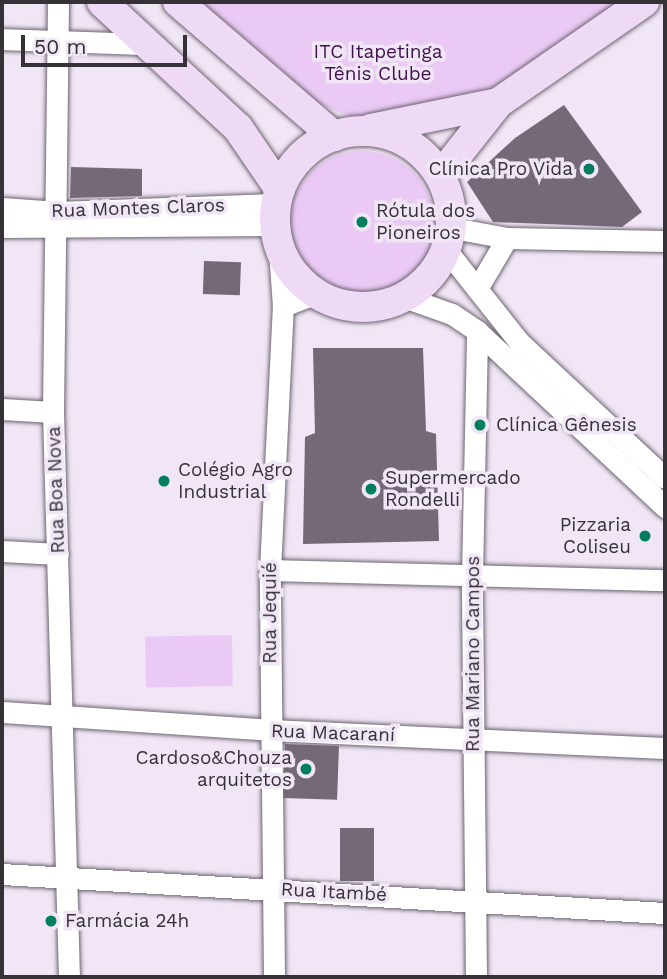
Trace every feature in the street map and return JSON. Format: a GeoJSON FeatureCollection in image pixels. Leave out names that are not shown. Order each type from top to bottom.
{"type":"FeatureCollection","features":[{"type":"Feature","properties":{"kind":"main road"},"geometry":{"type":"LineString","coordinates":[[102,2],[238,128],[276,217],[293,275],[314,294],[362,305],[404,297],[425,283],[450,239],[442,174],[410,144],[387,134],[348,134],[178,2]]}},
{"type":"Feature","properties":{"kind":"main road"},"geometry":{"type":"LineString","coordinates":[[442,174],[498,103],[644,2]]}},
{"type":"Feature","properties":{"kind":"main road"},"geometry":{"type":"LineString","coordinates":[[276,217],[293,164],[315,145],[348,134],[498,103]]}},
{"type":"Feature","properties":{"kind":"street","name":"Rua Boa Nova"},"geometry":{"type":"LineString","coordinates":[[58,2],[58,221],[52,412],[69,977]]}},
{"type":"Feature","properties":{"kind":"street"},"geometry":{"type":"LineString","coordinates":[[2,39],[146,44]]}},
{"type":"Feature","properties":{"kind":"street","name":"Rua Montes Claros"},"geometry":{"type":"LineString","coordinates":[[2,208],[58,221]]}},
{"type":"Feature","properties":{"kind":"street","name":"Rua Montes Claros"},"geometry":{"type":"LineString","coordinates":[[2,227],[58,221],[276,217]]}},
{"type":"Feature","properties":{"kind":"street","name":"Rua Jequié"},"geometry":{"type":"LineString","coordinates":[[274,977],[271,888],[270,570],[283,306],[276,217]]}},
{"type":"Feature","properties":{"kind":"street"},"geometry":{"type":"LineString","coordinates":[[477,289],[508,238]]}},
{"type":"Feature","properties":{"kind":"street"},"geometry":{"type":"LineString","coordinates":[[665,241],[450,239],[477,289],[520,343],[665,478]]}},
{"type":"Feature","properties":{"kind":"street"},"geometry":{"type":"LineString","coordinates":[[283,306],[314,294]]}},
{"type":"Feature","properties":{"kind":"street"},"geometry":{"type":"LineString","coordinates":[[404,297],[452,314],[477,331],[665,506]]}},
{"type":"Feature","properties":{"kind":"street","name":"Rua Mariano Campos"},"geometry":{"type":"LineString","coordinates":[[476,977],[472,576],[477,331]]}},
{"type":"Feature","properties":{"kind":"street"},"geometry":{"type":"LineString","coordinates":[[2,409],[52,412]]}},
{"type":"Feature","properties":{"kind":"street"},"geometry":{"type":"LineString","coordinates":[[2,551],[58,554]]}},
{"type":"Feature","properties":{"kind":"street"},"geometry":{"type":"LineString","coordinates":[[270,570],[665,580]]}},
{"type":"Feature","properties":{"kind":"street","name":"Rua Macaraní"},"geometry":{"type":"LineString","coordinates":[[2,712],[270,730],[472,737],[665,748]]}},
{"type":"Feature","properties":{"kind":"street","name":"Rua Itambé"},"geometry":{"type":"LineString","coordinates":[[2,874],[665,913]]}},
{"type":"Feature","properties":{"kind":"green space","name":"ITC Itapetinga Tênis Clube"},"geometry":{"type":"Polygon","coordinates":[[[201,2],[631,2],[486,107],[370,125],[291,92],[201,2]]]}},
{"type":"Feature","properties":{"kind":"green space","name":"Rótula dos Pioneiros"},"geometry":{"type":"Polygon","coordinates":[[[362,151],[390,156],[413,172],[429,195],[434,223],[429,251],[413,274],[390,290],[362,295],[334,290],[311,274],[295,251],[290,223],[295,195],[311,172],[334,156],[362,151]]]}},
{"type":"Feature","properties":{"kind":"green space"},"geometry":{"type":"Polygon","coordinates":[[[232,635],[233,686],[146,688],[145,637],[232,635]]]}},
{"type":"Feature","properties":{"kind":"building"},"geometry":{"type":"Polygon","coordinates":[[[564,105],[642,212],[622,227],[493,222],[467,182],[515,138],[564,105]]]}},
{"type":"Feature","properties":{"kind":"building"},"geometry":{"type":"Polygon","coordinates":[[[71,167],[142,169],[142,196],[70,198],[71,167]]]}},
{"type":"Feature","properties":{"kind":"building"},"geometry":{"type":"Polygon","coordinates":[[[204,261],[241,262],[240,295],[203,294],[204,261]]]}},
{"type":"Feature","properties":{"kind":"building","name":"Supermercado Rondelli"},"geometry":{"type":"Polygon","coordinates":[[[313,348],[423,348],[426,431],[436,434],[439,541],[303,544],[305,437],[315,433],[313,348]]]}},
{"type":"Feature","properties":{"kind":"building","name":"Cardoso&Chouza arquitetos"},"geometry":{"type":"Polygon","coordinates":[[[285,744],[339,746],[337,800],[283,798],[285,744]]]}},
{"type":"Feature","properties":{"kind":"building"},"geometry":{"type":"Polygon","coordinates":[[[340,828],[374,828],[374,881],[340,881],[340,828]]]}},
{"type":"Feature","properties":{"kind":"place","name":"Clínica Pro Vida"},"geometry":{"type":"Point","coordinates":[589,169]}},
{"type":"Feature","properties":{"kind":"place","name":"Rótula dos Pioneiros"},"geometry":{"type":"Point","coordinates":[362,222]}},
{"type":"Feature","properties":{"kind":"place","name":"Clínica Gênesis"},"geometry":{"type":"Point","coordinates":[480,425]}},
{"type":"Feature","properties":{"kind":"place","name":"Colégio Agro Industrial"},"geometry":{"type":"Point","coordinates":[164,481]}},
{"type":"Feature","properties":{"kind":"place","name":"Supermercado Rondelli"},"geometry":{"type":"Point","coordinates":[371,489]}},
{"type":"Feature","properties":{"kind":"place","name":"Pizzaria Coliseu"},"geometry":{"type":"Point","coordinates":[645,536]}},
{"type":"Feature","properties":{"kind":"place","name":"Cardoso&Chouza arquitetos"},"geometry":{"type":"Point","coordinates":[306,769]}},
{"type":"Feature","properties":{"kind":"place","name":"Farmácia 24h"},"geometry":{"type":"Point","coordinates":[51,921]}}]}
